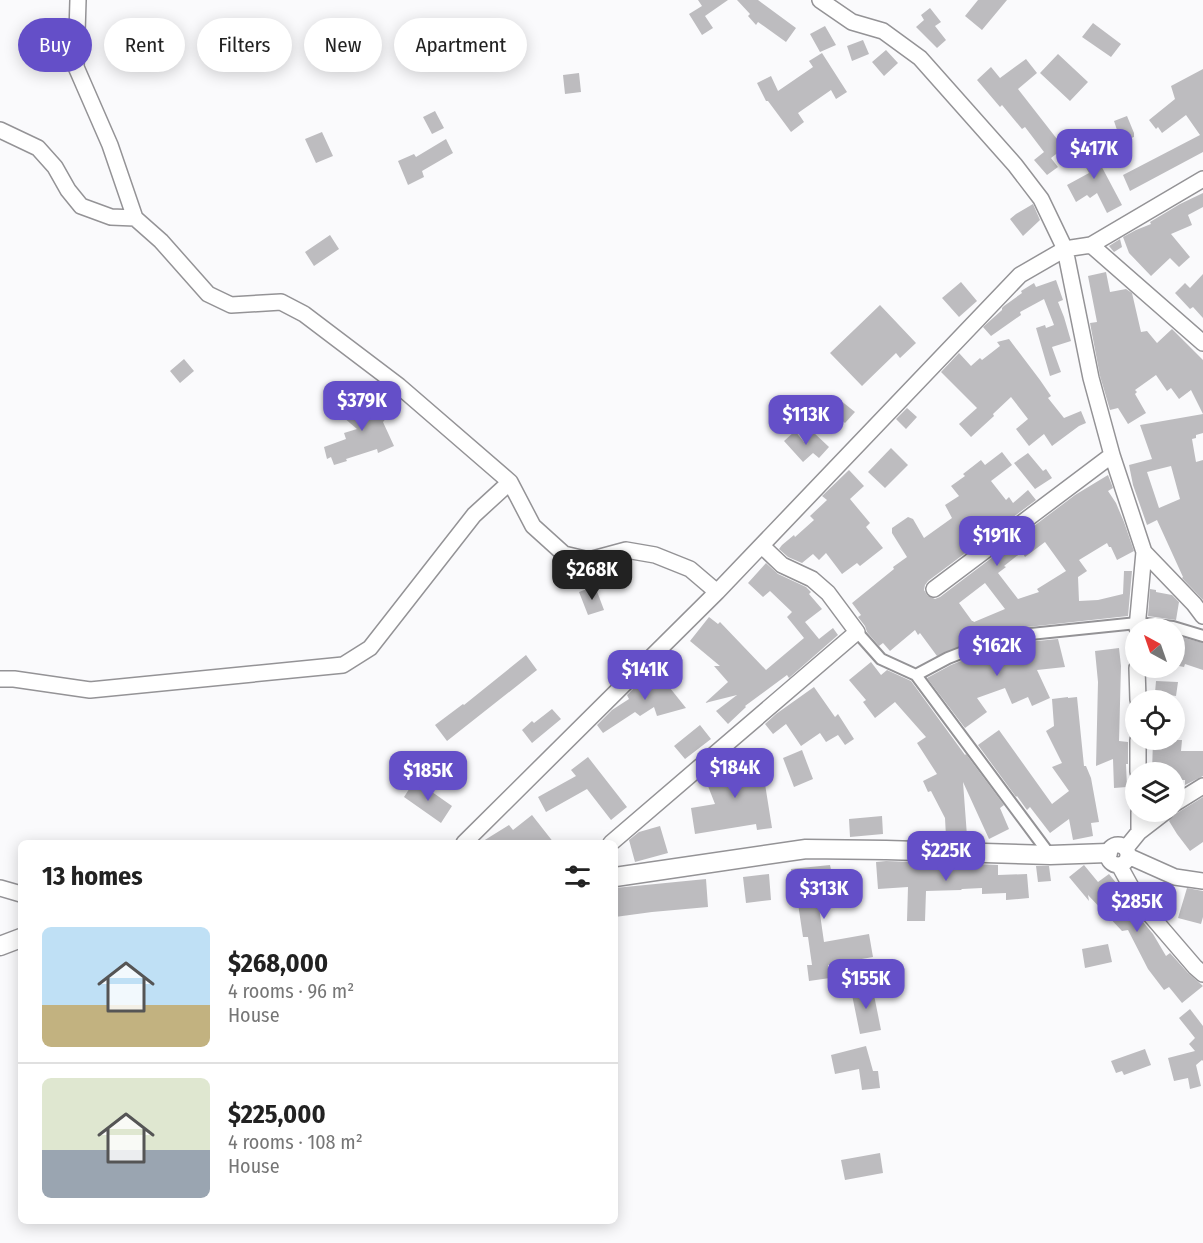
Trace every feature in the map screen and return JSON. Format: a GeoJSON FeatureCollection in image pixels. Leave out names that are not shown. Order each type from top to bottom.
{"type":"FeatureCollection","features":[{"type":"Feature","properties":{"kind":"street"},"geometry":{"type":"LineString","coordinates":[[78,0],[76,67],[110,145],[135,218],[161,241],[208,294],[231,305],[280,302],[304,314],[399,386],[510,482],[533,526],[564,554],[590,560],[626,550],[655,555],[690,569],[717,592]]}},
{"type":"Feature","properties":{"kind":"street"},"geometry":{"type":"LineString","coordinates":[[820,0],[852,22],[883,31],[920,58],[1015,165],[1041,199],[1065,249],[1091,378],[1112,455],[1144,552],[1138,618]]}},
{"type":"Feature","properties":{"kind":"street"},"geometry":{"type":"LineString","coordinates":[[0,130],[38,148],[55,167],[68,190],[81,206],[111,217],[135,218]]}},
{"type":"Feature","properties":{"kind":"street"},"geometry":{"type":"LineString","coordinates":[[467,840],[762,546],[1020,274],[1065,249],[1091,245],[1203,179]]}},
{"type":"Feature","properties":{"kind":"street"},"geometry":{"type":"LineString","coordinates":[[1091,245],[1203,343]]}},
{"type":"Feature","properties":{"kind":"street"},"geometry":{"type":"LineString","coordinates":[[934,589],[1112,455]]}},
{"type":"Feature","properties":{"kind":"street"},"geometry":{"type":"LineString","coordinates":[[0,679],[90,690],[343,665],[370,648],[474,515],[510,482]]}},
{"type":"Feature","properties":{"kind":"street"},"geometry":{"type":"LineString","coordinates":[[762,546],[782,565],[812,579],[828,593],[857,632],[881,659],[916,675],[1050,855]]}},
{"type":"Feature","properties":{"kind":"street"},"geometry":{"type":"LineString","coordinates":[[1144,552],[1203,616]]}},
{"type":"Feature","properties":{"kind":"street"},"geometry":{"type":"LineString","coordinates":[[916,675],[948,658],[1002,637],[1125,627]]}},
{"type":"Feature","properties":{"kind":"street"},"geometry":{"type":"LineString","coordinates":[[1185,631],[1203,636]]}},
{"type":"Feature","properties":{"kind":"street"},"geometry":{"type":"LineString","coordinates":[[614,840],[857,632]]}},
{"type":"Feature","properties":{"kind":"street"},"geometry":{"type":"LineString","coordinates":[[1185,797],[1203,786]]}},
{"type":"Feature","properties":{"kind":"street"},"geometry":{"type":"LineString","coordinates":[[1139,822],[1139,832]]}},
{"type":"Feature","properties":{"kind":"street"},"geometry":{"type":"LineString","coordinates":[[1120,855],[1139,832],[1152,822]]}},
{"type":"Feature","properties":{"kind":"street"},"geometry":{"type":"LineString","coordinates":[[618,877],[806,849],[1120,855],[1175,877],[1203,881]]}},
{"type":"Feature","properties":{"kind":"street"},"geometry":{"type":"LineString","coordinates":[[1120,855],[1140,903],[1203,974]]}},
{"type":"Feature","properties":{"kind":"street"},"geometry":{"type":"LineString","coordinates":[[0,888],[18,893]]}},
{"type":"Feature","properties":{"kind":"street"},"geometry":{"type":"LineString","coordinates":[[0,946],[18,939]]}},
{"type":"Feature","properties":{"kind":"building"},"geometry":{"type":"Polygon","coordinates":[[[698,0],[728,0],[705,16],[713,28],[702,35],[689,14],[702,6],[698,0]]]}},
{"type":"Feature","properties":{"kind":"building"},"geometry":{"type":"Polygon","coordinates":[[[737,0],[758,0],[796,28],[786,42],[758,22],[756,25],[748,16],[750,14],[737,0]]]}},
{"type":"Feature","properties":{"kind":"building"},"geometry":{"type":"Polygon","coordinates":[[[978,0],[1007,0],[982,30],[965,16],[978,0]]]}},
{"type":"Feature","properties":{"kind":"building"},"geometry":{"type":"Polygon","coordinates":[[[930,8],[941,22],[935,26],[946,40],[937,48],[916,27],[924,20],[921,15],[930,8]]]}},
{"type":"Feature","properties":{"kind":"building"},"geometry":{"type":"Polygon","coordinates":[[[1093,23],[1121,44],[1111,57],[1082,37],[1093,23]]]}},
{"type":"Feature","properties":{"kind":"building"},"geometry":{"type":"Polygon","coordinates":[[[825,26],[836,45],[820,52],[810,34],[825,26]]]}},
{"type":"Feature","properties":{"kind":"building"},"geometry":{"type":"Polygon","coordinates":[[[863,40],[869,54],[852,61],[847,46],[863,40]]]}},
{"type":"Feature","properties":{"kind":"building"},"geometry":{"type":"Polygon","coordinates":[[[886,50],[898,63],[884,76],[872,62],[886,50]]]}},
{"type":"Feature","properties":{"kind":"building"},"geometry":{"type":"Polygon","coordinates":[[[822,53],[847,92],[836,99],[831,90],[798,113],[804,122],[791,132],[766,101],[757,83],[771,76],[778,91],[813,67],[809,61],[822,53]]]}},
{"type":"Feature","properties":{"kind":"building"},"geometry":{"type":"Polygon","coordinates":[[[1058,54],[1088,82],[1070,101],[1040,73],[1058,54]]]}},
{"type":"Feature","properties":{"kind":"building"},"geometry":{"type":"Polygon","coordinates":[[[1026,59],[1037,73],[1018,89],[1064,148],[1051,158],[1058,167],[1047,175],[1034,160],[1044,152],[1025,127],[1022,129],[977,80],[991,67],[1000,78],[1026,59]]]}},
{"type":"Feature","properties":{"kind":"building"},"geometry":{"type":"Polygon","coordinates":[[[1203,69],[1203,152],[1130,191],[1123,175],[1200,135],[1186,115],[1162,133],[1149,120],[1175,99],[1171,86],[1203,69]]]}},
{"type":"Feature","properties":{"kind":"building"},"geometry":{"type":"Polygon","coordinates":[[[579,73],[581,92],[565,94],[563,75],[579,73]]]}},
{"type":"Feature","properties":{"kind":"building"},"geometry":{"type":"Polygon","coordinates":[[[435,111],[444,128],[432,134],[423,117],[435,111]]]}},
{"type":"Feature","properties":{"kind":"building"},"geometry":{"type":"Polygon","coordinates":[[[1127,116],[1134,137],[1111,145],[1107,133],[1117,130],[1114,121],[1127,116]]]}},
{"type":"Feature","properties":{"kind":"building"},"geometry":{"type":"Polygon","coordinates":[[[322,132],[333,156],[316,163],[305,139],[322,132]]]}},
{"type":"Feature","properties":{"kind":"building"},"geometry":{"type":"Polygon","coordinates":[[[446,139],[453,153],[422,171],[424,177],[408,185],[398,161],[414,154],[416,157],[446,139]]]}},
{"type":"Feature","properties":{"kind":"building"},"geometry":{"type":"Polygon","coordinates":[[[1087,139],[1122,205],[1107,213],[1097,193],[1090,198],[1087,195],[1076,202],[1067,185],[1089,173],[1074,146],[1087,139]]]}},
{"type":"Feature","properties":{"kind":"building"},"geometry":{"type":"Polygon","coordinates":[[[1203,193],[1203,207],[1188,215],[1192,225],[1171,234],[1190,257],[1179,267],[1170,258],[1151,276],[1129,253],[1123,237],[1151,224],[1150,222],[1180,204],[1203,193]]]}},
{"type":"Feature","properties":{"kind":"building"},"geometry":{"type":"Polygon","coordinates":[[[1033,204],[1040,220],[1023,236],[1010,219],[1033,204]]]}},
{"type":"Feature","properties":{"kind":"building"},"geometry":{"type":"Polygon","coordinates":[[[330,235],[339,249],[314,266],[305,252],[330,235]]]}},
{"type":"Feature","properties":{"kind":"building"},"geometry":{"type":"Polygon","coordinates":[[[1120,239],[1122,247],[1114,252],[1109,246],[1120,239]]]}},
{"type":"Feature","properties":{"kind":"building"},"geometry":{"type":"Polygon","coordinates":[[[1106,272],[1110,292],[1126,289],[1132,293],[1141,332],[1147,331],[1157,343],[1172,329],[1203,360],[1203,414],[1191,390],[1179,399],[1171,388],[1167,391],[1156,375],[1135,390],[1146,413],[1128,424],[1118,408],[1110,410],[1100,376],[1090,323],[1097,322],[1088,276],[1106,272]]]}},
{"type":"Feature","properties":{"kind":"building"},"geometry":{"type":"Polygon","coordinates":[[[1203,274],[1203,318],[1193,307],[1190,309],[1175,293],[1185,283],[1190,288],[1203,274]]]}},
{"type":"Feature","properties":{"kind":"building"},"geometry":{"type":"Polygon","coordinates":[[[1056,280],[1063,300],[1058,302],[1071,341],[1052,347],[1061,372],[1050,376],[1036,328],[1054,325],[1044,299],[1020,312],[1021,315],[991,336],[983,327],[1004,306],[1022,293],[1021,291],[1034,283],[1036,287],[1056,280]]]}},
{"type":"Feature","properties":{"kind":"building"},"geometry":{"type":"Polygon","coordinates":[[[961,282],[977,301],[959,317],[942,298],[961,282]]]}},
{"type":"Feature","properties":{"kind":"building"},"geometry":{"type":"Polygon","coordinates":[[[880,305],[916,343],[900,358],[896,353],[862,386],[830,353],[880,305]]]}},
{"type":"Feature","properties":{"kind":"building"},"geometry":{"type":"Polygon","coordinates":[[[1009,339],[1040,380],[1051,396],[1048,398],[1064,418],[1081,411],[1086,423],[1052,446],[1044,434],[1029,446],[1016,429],[1028,419],[1011,397],[971,437],[959,424],[977,408],[941,372],[959,353],[971,366],[1000,346],[997,342],[1009,339]]]}},
{"type":"Feature","properties":{"kind":"building"},"geometry":{"type":"Polygon","coordinates":[[[184,359],[194,371],[180,383],[170,371],[184,359]]]}},
{"type":"Feature","properties":{"kind":"building"},"geometry":{"type":"Polygon","coordinates":[[[363,393],[388,416],[383,422],[394,446],[378,453],[377,449],[334,465],[331,457],[327,459],[324,447],[346,439],[344,433],[357,429],[343,417],[363,393]]]}},
{"type":"Feature","properties":{"kind":"building"},"geometry":{"type":"Polygon","coordinates":[[[835,396],[855,412],[845,423],[825,406],[835,396]]]}},
{"type":"Feature","properties":{"kind":"building"},"geometry":{"type":"Polygon","coordinates":[[[907,408],[917,417],[906,429],[896,419],[907,408]]]}},
{"type":"Feature","properties":{"kind":"building"},"geometry":{"type":"Polygon","coordinates":[[[1203,414],[1203,433],[1192,439],[1196,462],[1203,460],[1203,600],[1182,578],[1157,520],[1147,525],[1133,485],[1129,465],[1152,459],[1140,425],[1203,414]],[[1171,466],[1147,472],[1159,508],[1180,499],[1171,466]]]}},
{"type":"Feature","properties":{"kind":"building"},"geometry":{"type":"Polygon","coordinates":[[[795,431],[804,442],[812,431],[829,447],[819,458],[813,453],[803,462],[784,441],[795,431]]]}},
{"type":"Feature","properties":{"kind":"building"},"geometry":{"type":"Polygon","coordinates":[[[891,448],[908,465],[885,488],[868,472],[891,448]]]}},
{"type":"Feature","properties":{"kind":"building"},"geometry":{"type":"Polygon","coordinates":[[[1002,452],[1012,465],[991,481],[1006,500],[1009,497],[1013,503],[1028,490],[1036,500],[928,581],[924,590],[927,595],[935,599],[940,597],[1075,495],[1108,475],[1113,488],[1108,491],[1116,503],[1134,551],[1117,560],[1107,543],[1079,560],[1087,571],[1078,577],[1079,601],[1098,600],[1123,594],[1124,571],[1132,571],[1128,616],[1001,630],[937,656],[920,633],[918,635],[915,630],[890,651],[883,643],[879,646],[867,632],[858,617],[861,615],[852,603],[907,557],[892,533],[892,528],[908,517],[913,519],[924,538],[952,518],[945,505],[959,496],[951,486],[981,460],[985,465],[1002,452]],[[1045,542],[1025,557],[1022,552],[998,573],[1018,599],[1039,592],[1037,589],[1066,571],[1045,542]],[[985,583],[959,603],[974,622],[1005,609],[985,583]]]}},
{"type":"Feature","properties":{"kind":"building"},"geometry":{"type":"Polygon","coordinates":[[[1028,453],[1043,471],[1046,469],[1052,478],[1035,489],[1014,463],[1028,453]]]}},
{"type":"Feature","properties":{"kind":"building"},"geometry":{"type":"Polygon","coordinates":[[[849,470],[864,486],[850,499],[870,523],[866,527],[883,548],[860,566],[857,563],[842,574],[826,553],[819,560],[813,554],[802,563],[788,557],[779,549],[814,520],[810,516],[827,500],[822,496],[849,470]]]}},
{"type":"Feature","properties":{"kind":"building"},"geometry":{"type":"Polygon","coordinates":[[[766,563],[778,574],[806,587],[811,592],[809,594],[822,609],[805,622],[819,639],[833,628],[838,635],[789,678],[787,675],[745,706],[728,724],[716,711],[737,695],[705,703],[728,682],[714,666],[720,666],[690,641],[709,617],[718,624],[720,622],[766,670],[804,638],[787,617],[792,612],[770,591],[763,597],[748,583],[766,563]]]}},
{"type":"Feature","properties":{"kind":"building"},"geometry":{"type":"Polygon","coordinates":[[[595,586],[604,610],[588,615],[579,592],[595,586]]]}},
{"type":"Feature","properties":{"kind":"building"},"geometry":{"type":"Polygon","coordinates":[[[1150,589],[1172,595],[1179,602],[1176,618],[1148,616],[1150,589]]]}},
{"type":"Feature","properties":{"kind":"building"},"geometry":{"type":"Polygon","coordinates":[[[1185,638],[1203,643],[1203,670],[1185,664],[1185,638]]]}},
{"type":"Feature","properties":{"kind":"building"},"geometry":{"type":"Polygon","coordinates":[[[1058,639],[1065,667],[1037,670],[1050,698],[1032,706],[1028,697],[1012,704],[1005,688],[977,698],[987,712],[965,728],[927,678],[951,665],[1004,644],[1058,639]]]}},
{"type":"Feature","properties":{"kind":"building"},"geometry":{"type":"Polygon","coordinates":[[[1119,648],[1121,666],[1119,741],[1125,742],[1125,750],[1128,750],[1128,762],[1125,762],[1125,787],[1114,788],[1113,759],[1096,766],[1098,682],[1095,651],[1119,648]]]}},
{"type":"Feature","properties":{"kind":"building"},"geometry":{"type":"Polygon","coordinates":[[[526,655],[537,670],[447,741],[435,725],[464,705],[526,655]]]}},
{"type":"Feature","properties":{"kind":"building"},"geometry":{"type":"Polygon","coordinates":[[[871,662],[881,675],[887,670],[911,681],[1004,805],[1000,808],[1009,829],[989,839],[963,782],[967,836],[946,837],[945,818],[923,781],[937,774],[917,743],[926,737],[895,702],[875,718],[863,702],[866,700],[849,680],[871,662]]]}},
{"type":"Feature","properties":{"kind":"building"},"geometry":{"type":"Polygon","coordinates":[[[654,668],[686,708],[657,716],[654,707],[640,716],[635,712],[603,733],[597,725],[612,710],[629,699],[627,695],[648,678],[647,675],[654,668]]]}},
{"type":"Feature","properties":{"kind":"building"},"geometry":{"type":"Polygon","coordinates":[[[1156,681],[1178,682],[1177,690],[1155,690],[1156,681]]]}},
{"type":"Feature","properties":{"kind":"building"},"geometry":{"type":"Polygon","coordinates":[[[814,687],[835,717],[838,714],[854,739],[845,745],[838,735],[826,742],[820,733],[801,746],[786,724],[773,734],[765,724],[814,687]]]}},
{"type":"Feature","properties":{"kind":"building"},"geometry":{"type":"Polygon","coordinates":[[[1077,697],[1084,766],[1091,778],[1099,822],[1091,823],[1093,836],[1073,840],[1069,819],[1050,833],[1030,807],[1027,810],[1016,797],[978,745],[999,730],[1052,804],[1069,791],[1052,767],[1062,763],[1046,731],[1054,726],[1052,699],[1077,697]]]}},
{"type":"Feature","properties":{"kind":"building"},"geometry":{"type":"Polygon","coordinates":[[[552,709],[561,719],[532,743],[522,730],[552,709]]]}},
{"type":"Feature","properties":{"kind":"building"},"geometry":{"type":"Polygon","coordinates":[[[700,725],[711,739],[685,759],[674,746],[700,725]]]}},
{"type":"Feature","properties":{"kind":"building"},"geometry":{"type":"Polygon","coordinates":[[[802,750],[813,779],[794,787],[783,758],[802,750]]]}},
{"type":"Feature","properties":{"kind":"building"},"geometry":{"type":"Polygon","coordinates":[[[1153,750],[1203,751],[1203,776],[1185,785],[1185,762],[1152,762],[1153,750]]]}},
{"type":"Feature","properties":{"kind":"building"},"geometry":{"type":"Polygon","coordinates":[[[754,755],[765,784],[772,828],[757,830],[756,824],[695,834],[691,808],[715,804],[704,776],[754,755]]]}},
{"type":"Feature","properties":{"kind":"building"},"geometry":{"type":"Polygon","coordinates":[[[588,757],[627,807],[611,820],[587,789],[546,812],[538,797],[576,776],[571,770],[588,757]]]}},
{"type":"Feature","properties":{"kind":"building"},"geometry":{"type":"Polygon","coordinates":[[[415,780],[452,806],[441,823],[404,797],[415,780]]]}},
{"type":"Feature","properties":{"kind":"building"},"geometry":{"type":"Polygon","coordinates":[[[1203,797],[1203,842],[1190,851],[1170,822],[1185,822],[1185,808],[1203,797]]]}},
{"type":"Feature","properties":{"kind":"building"},"geometry":{"type":"Polygon","coordinates":[[[532,815],[552,840],[485,840],[509,825],[513,830],[532,815]]]}},
{"type":"Feature","properties":{"kind":"building"},"geometry":{"type":"Polygon","coordinates":[[[882,816],[883,834],[850,837],[849,819],[882,816]]]}},
{"type":"Feature","properties":{"kind":"building"},"geometry":{"type":"Polygon","coordinates":[[[660,826],[668,853],[635,862],[629,840],[639,832],[660,826]]]}},
{"type":"Feature","properties":{"kind":"building"},"geometry":{"type":"Polygon","coordinates":[[[876,862],[938,863],[932,866],[998,865],[998,875],[1027,874],[1029,898],[1006,900],[1006,893],[982,894],[982,888],[926,891],[925,921],[907,921],[908,887],[878,889],[876,862]]]}},
{"type":"Feature","properties":{"kind":"building"},"geometry":{"type":"Polygon","coordinates":[[[830,865],[832,874],[844,872],[847,892],[829,895],[831,905],[819,907],[824,942],[869,934],[873,957],[828,965],[830,978],[809,981],[807,965],[812,965],[808,937],[803,937],[797,897],[794,897],[791,869],[830,865]]]}},
{"type":"Feature","properties":{"kind":"building"},"geometry":{"type":"Polygon","coordinates":[[[1084,865],[1098,882],[1109,874],[1118,884],[1133,910],[1153,934],[1166,956],[1170,953],[1203,986],[1182,1003],[1169,987],[1164,990],[1148,969],[1128,930],[1122,931],[1088,895],[1089,901],[1069,877],[1084,865]]]}},
{"type":"Feature","properties":{"kind":"building"},"geometry":{"type":"Polygon","coordinates":[[[1036,866],[1049,866],[1051,881],[1038,882],[1036,866]]]}},
{"type":"Feature","properties":{"kind":"building"},"geometry":{"type":"Polygon","coordinates":[[[769,874],[771,900],[746,903],[743,877],[769,874]]]}},
{"type":"Feature","properties":{"kind":"building"},"geometry":{"type":"Polygon","coordinates":[[[706,879],[708,907],[618,917],[618,888],[706,879]]]}},
{"type":"Feature","properties":{"kind":"building"},"geometry":{"type":"Polygon","coordinates":[[[1187,888],[1203,891],[1201,924],[1178,918],[1187,888]]]}},
{"type":"Feature","properties":{"kind":"building"},"geometry":{"type":"Polygon","coordinates":[[[1108,944],[1112,962],[1085,968],[1082,949],[1108,944]]]}},
{"type":"Feature","properties":{"kind":"building"},"geometry":{"type":"Polygon","coordinates":[[[872,985],[881,1030],[860,1034],[851,990],[872,985]]]}},
{"type":"Feature","properties":{"kind":"building"},"geometry":{"type":"Polygon","coordinates":[[[1190,1009],[1203,1026],[1203,1061],[1196,1065],[1201,1086],[1190,1089],[1188,1078],[1174,1081],[1168,1058],[1195,1051],[1189,1044],[1195,1038],[1179,1018],[1190,1009]]]}},
{"type":"Feature","properties":{"kind":"building"},"geometry":{"type":"Polygon","coordinates":[[[866,1046],[873,1071],[878,1071],[880,1088],[862,1090],[859,1069],[835,1074],[831,1055],[866,1046]]]}},
{"type":"Feature","properties":{"kind":"building"},"geometry":{"type":"Polygon","coordinates":[[[1145,1049],[1151,1065],[1124,1075],[1122,1071],[1116,1073],[1111,1061],[1145,1049]]]}},
{"type":"Feature","properties":{"kind":"building"},"geometry":{"type":"Polygon","coordinates":[[[880,1153],[883,1173],[845,1180],[841,1160],[880,1153]]]}}]}
